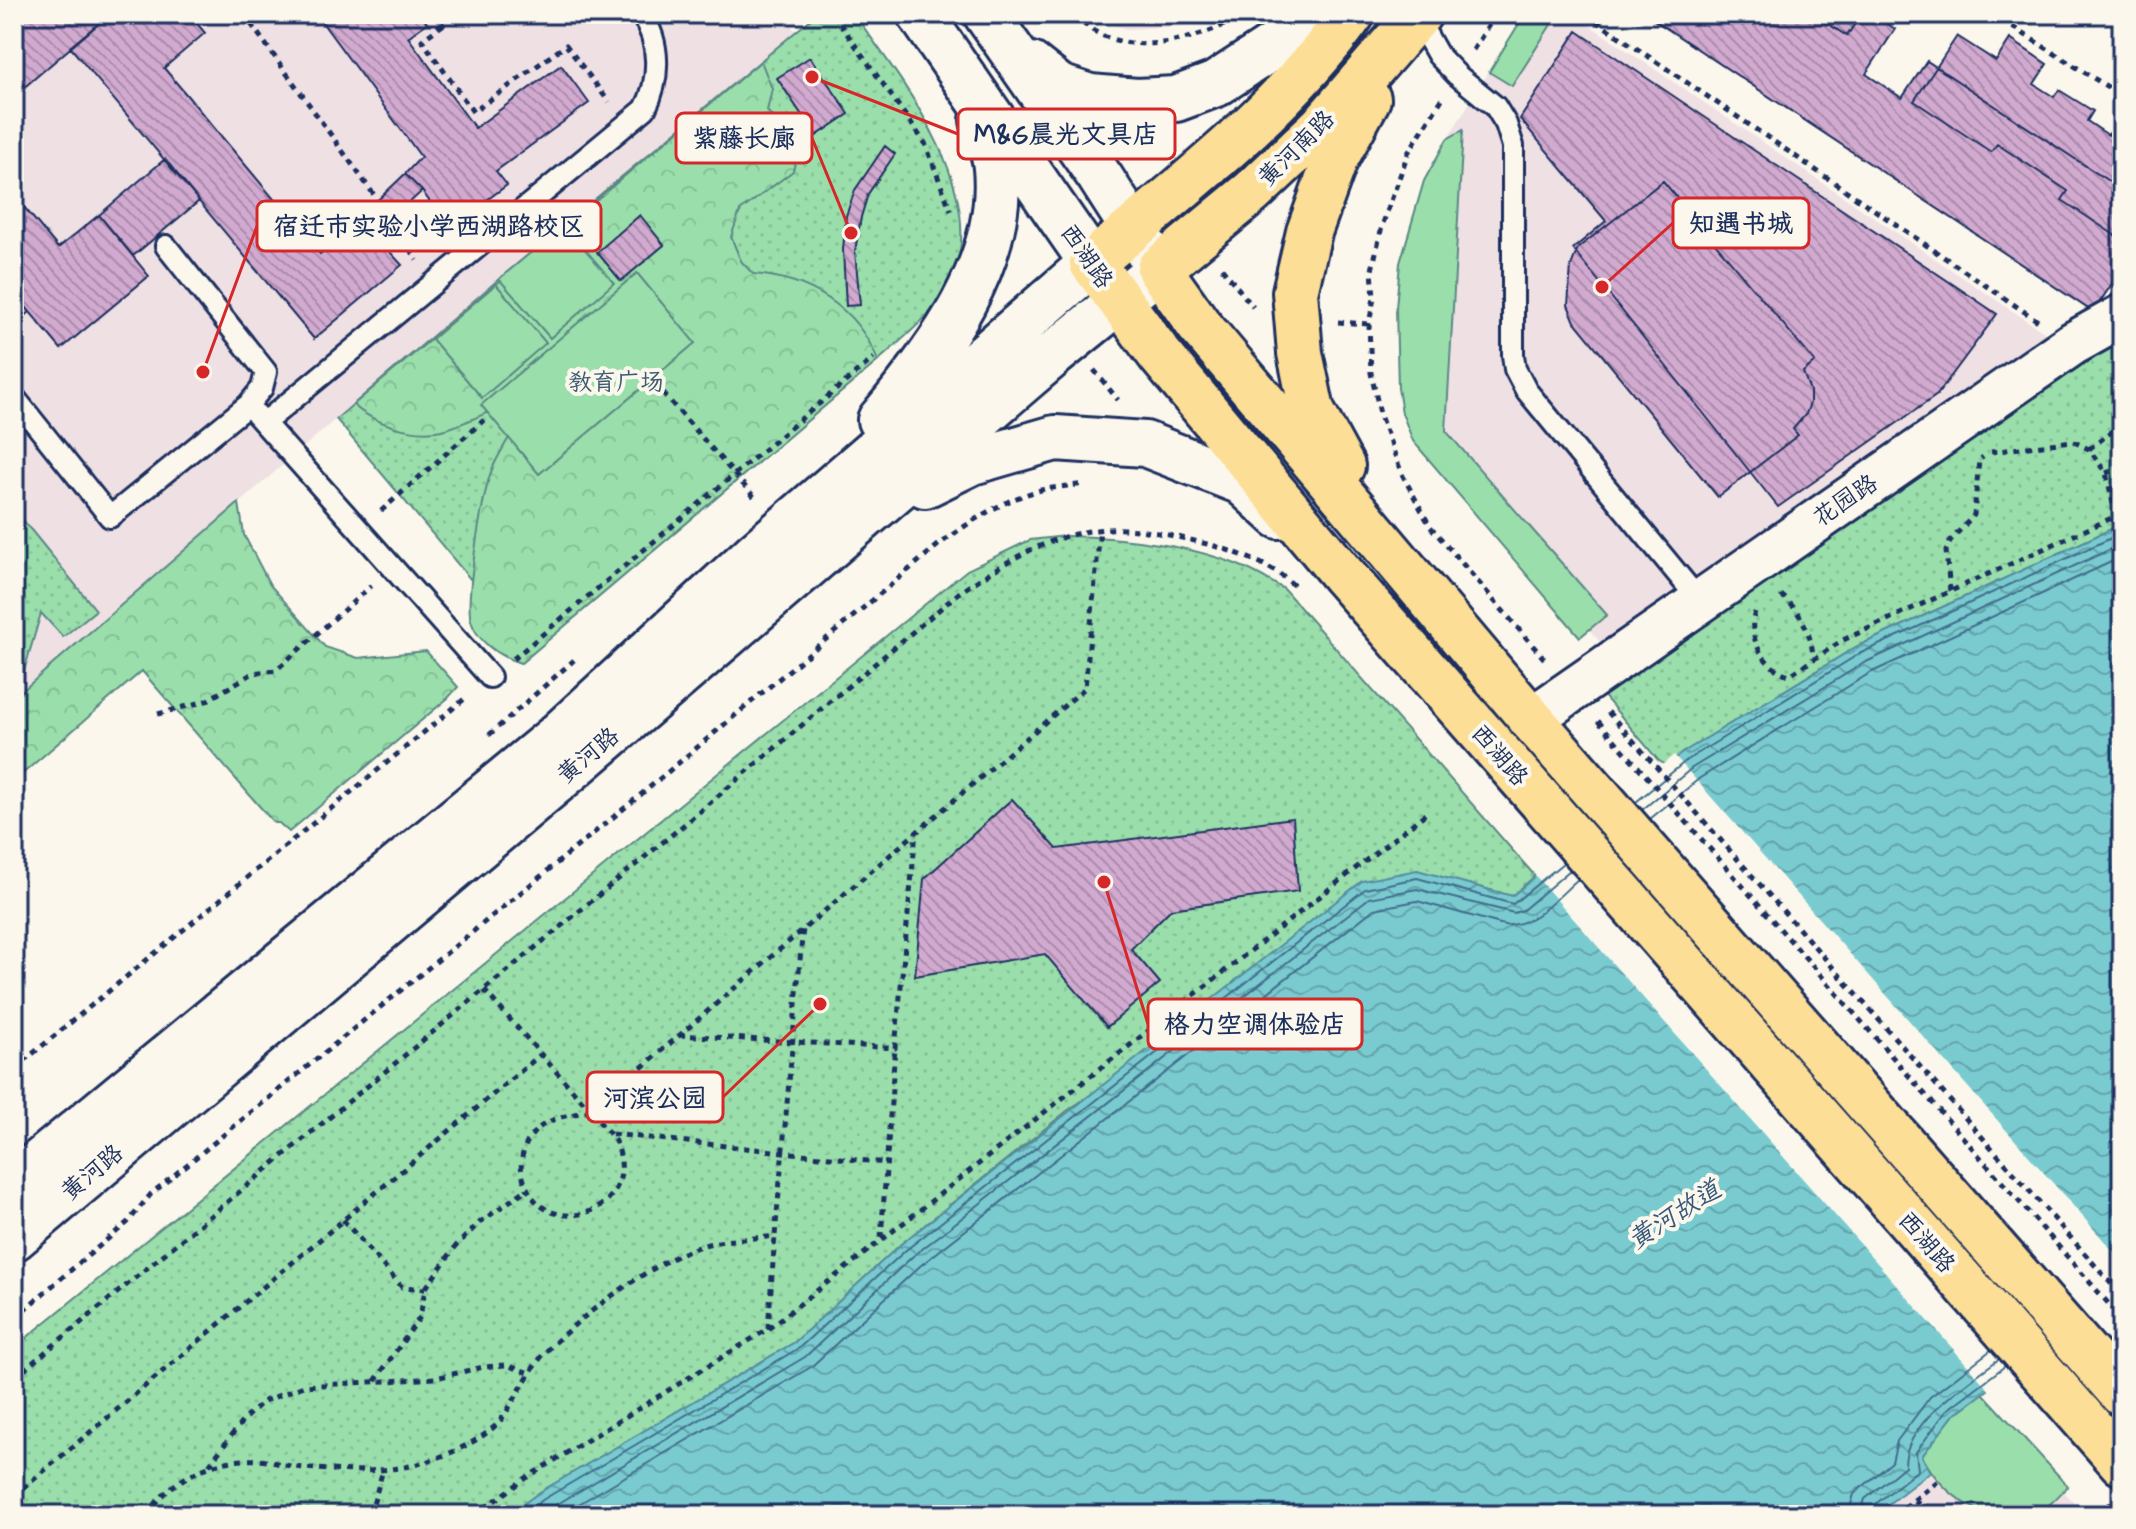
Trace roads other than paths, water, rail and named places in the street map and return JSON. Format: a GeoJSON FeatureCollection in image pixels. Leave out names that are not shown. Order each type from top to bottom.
{"type":"FeatureCollection","features":[{"type":"Feature","properties":{"kind":"main road","name":"西湖路"},"geometry":{"type":"LineString","coordinates":[[920,14],[1092,263],[1160,355],[1342,574],[2122,1463]]}},
{"type":"Feature","properties":{"kind":"main road"},"geometry":{"type":"LineString","coordinates":[[986,14],[1198,324],[1385,545]]}},
{"type":"Feature","properties":{"kind":"main road"},"geometry":{"type":"LineString","coordinates":[[1014,51],[1059,87],[1090,97],[1137,101],[1176,99],[1216,84],[1323,14]]}},
{"type":"Feature","properties":{"kind":"main road","name":"黄河南路"},"geometry":{"type":"LineString","coordinates":[[1092,263],[1223,152],[1321,56],[1352,14]]}},
{"type":"Feature","properties":{"kind":"main road"},"geometry":{"type":"LineString","coordinates":[[1385,545],[1312,411],[1300,353],[1295,292],[1309,232],[1335,160],[1418,16]]}},
{"type":"Feature","properties":{"kind":"main road","name":"黄河南路"},"geometry":{"type":"LineString","coordinates":[[1159,269],[1252,192],[1322,126],[1418,16]]}},
{"type":"Feature","properties":{"kind":"main road"},"geometry":{"type":"LineString","coordinates":[[756,553],[851,455],[897,400],[950,331],[980,267],[996,206],[996,166],[973,87]]}},
{"type":"Feature","properties":{"kind":"main road","name":"黄河路"},"geometry":{"type":"LineString","coordinates":[[14,1183],[556,737],[756,553],[1092,263]]}},
{"type":"Feature","properties":{"kind":"main road","name":"黄河路"},"geometry":{"type":"LineString","coordinates":[[14,1238],[572,769],[1159,269]]}},
{"type":"Feature","properties":{"kind":"main road"},"geometry":{"type":"LineString","coordinates":[[790,581],[925,485],[972,462],[1055,438],[1145,444],[1242,482],[1342,574]]}},
{"type":"Feature","properties":{"kind":"main road","name":"西湖路"},"geometry":{"type":"LineString","coordinates":[[1385,545],[1531,719],[2122,1394]]}},
{"type":"Feature","properties":{"kind":"street","name":"花园路"},"geometry":{"type":"LineString","coordinates":[[1531,719],[1699,600],[1765,570],[2072,344],[2122,316]]}},
{"type":"Feature","properties":{"kind":"lane"},"geometry":{"type":"LineString","coordinates":[[264,423],[645,109],[654,91],[656,49],[641,14]]}},
{"type":"Feature","properties":{"kind":"lane"},"geometry":{"type":"LineString","coordinates":[[1418,16],[1438,55],[1495,106],[1506,124],[1513,146],[1515,369],[1526,390],[1699,600]]}},
{"type":"Feature","properties":{"kind":"lane"},"geometry":{"type":"LineString","coordinates":[[14,397],[110,517],[248,405],[262,388],[266,372],[166,246]]}},
{"type":"Feature","properties":{"kind":"lane"},"geometry":{"type":"LineString","coordinates":[[248,405],[490,677]]}},
{"type":"Feature","properties":{"kind":"water","name":"黄河故道"},"geometry":{"type":"Polygon","coordinates":[[[2122,524],[2122,1290],[1953,1416],[1922,1456],[1930,1472],[1874,1515],[508,1515],[540,1492],[795,1342],[901,1244],[1362,881],[1417,870],[1512,896],[1682,753],[1856,647],[2122,524]]]}},
{"type":"Feature","properties":{"kind":"place","name":"M&G晨光文具店"},"geometry":{"type":"Point","coordinates":[812,77]}},
{"type":"Feature","properties":{"kind":"place","name":"紫藤长廊"},"geometry":{"type":"Point","coordinates":[851,233]}},
{"type":"Feature","properties":{"kind":"place","name":"知遇书城"},"geometry":{"type":"Point","coordinates":[1602,287]}},
{"type":"Feature","properties":{"kind":"place","name":"宿迁市实验小学西湖路校区"},"geometry":{"type":"Point","coordinates":[203,372]}},
{"type":"Feature","properties":{"kind":"place","name":"格力空调体验店"},"geometry":{"type":"Point","coordinates":[1104,882]}},
{"type":"Feature","properties":{"kind":"place","name":"河滨公园"},"geometry":{"type":"Point","coordinates":[820,1004]}},
{"type":"Feature","properties":{"kind":"park label","name":"教育广场"},"geometry":{"type":"Point","coordinates":[616,382]}}]}
